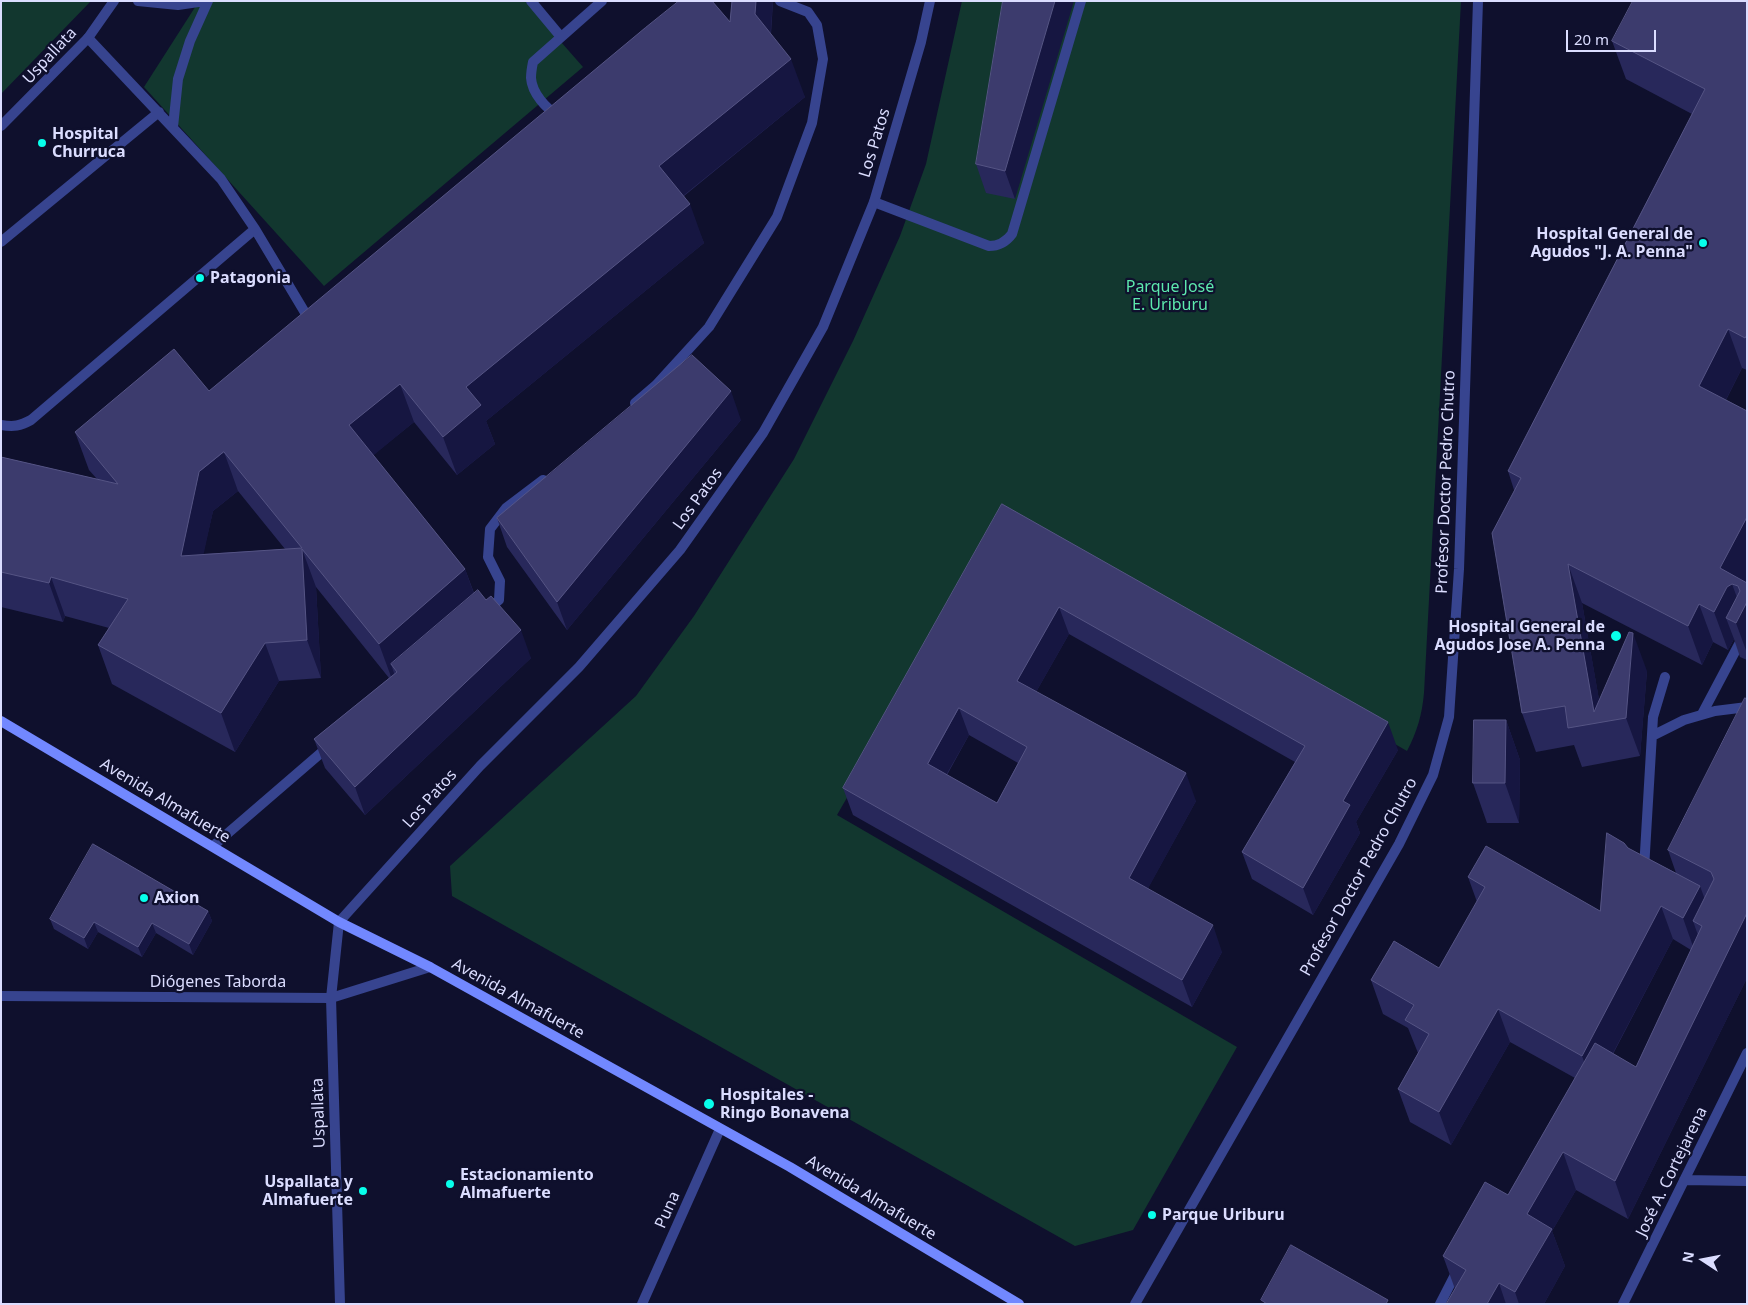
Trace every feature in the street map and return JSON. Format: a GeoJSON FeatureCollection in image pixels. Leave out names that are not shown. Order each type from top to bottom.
{"type":"FeatureCollection","features":[{"type":"Feature","properties":{"kind":"main road","name":"Avenida Almafuerte"},"geometry":{"type":"LineString","coordinates":[[1,721],[339,922],[430,967],[790,1167],[1019,1304]]}},
{"type":"Feature","properties":{"kind":"street","name":"Uspallata"},"geometry":{"type":"LineString","coordinates":[[1,126],[88,38],[114,1]]}},
{"type":"Feature","properties":{"kind":"street"},"geometry":{"type":"LineString","coordinates":[[138,1],[178,5],[206,1],[190,41],[178,79],[173,127]]}},
{"type":"Feature","properties":{"kind":"street"},"geometry":{"type":"LineString","coordinates":[[532,1],[560,37]]}},
{"type":"Feature","properties":{"kind":"street"},"geometry":{"type":"LineString","coordinates":[[568,121],[549,116],[536,94],[531,79],[533,62],[602,1]]}},
{"type":"Feature","properties":{"kind":"street"},"geometry":{"type":"LineString","coordinates":[[627,410],[656,385],[709,327],[777,217],[812,124],[823,59],[817,25],[808,12],[780,1]]}},
{"type":"Feature","properties":{"kind":"street","name":"Los Patos"},"geometry":{"type":"LineString","coordinates":[[339,922],[480,766],[578,667],[680,550],[763,433],[822,326],[874,202],[921,42],[930,1]]}},
{"type":"Feature","properties":{"kind":"street"},"geometry":{"type":"LineString","coordinates":[[874,202],[989,246],[995,246],[1007,240],[1012,234],[1081,1]]}},
{"type":"Feature","properties":{"kind":"street","name":"Profesor Doctor Pedro Chutro"},"geometry":{"type":"LineString","coordinates":[[1135,1304],[1399,844],[1433,775],[1449,717],[1459,569],[1478,1]]}},
{"type":"Feature","properties":{"kind":"street"},"geometry":{"type":"LineString","coordinates":[[88,38],[221,179],[307,316],[320,326]]}},
{"type":"Feature","properties":{"kind":"street"},"geometry":{"type":"LineString","coordinates":[[1,242],[159,112]]}},
{"type":"Feature","properties":{"kind":"street"},"geometry":{"type":"LineString","coordinates":[[1,425],[21,426],[31,420],[254,229]]}},
{"type":"Feature","properties":{"kind":"street"},"geometry":{"type":"LineString","coordinates":[[476,619],[499,600],[500,581],[488,557],[490,529],[506,508],[553,472]]}},
{"type":"Feature","properties":{"kind":"street"},"geometry":{"type":"LineString","coordinates":[[1702,714],[1747,629]]}},
{"type":"Feature","properties":{"kind":"street"},"geometry":{"type":"LineString","coordinates":[[1652,880],[1643,875],[1654,717],[1665,677]]}},
{"type":"Feature","properties":{"kind":"street"},"geometry":{"type":"LineString","coordinates":[[1652,736],[1684,720],[1702,714],[1747,708]]}},
{"type":"Feature","properties":{"kind":"street"},"geometry":{"type":"LineString","coordinates":[[213,846],[334,742]]}},
{"type":"Feature","properties":{"kind":"street","name":"Uspallata"},"geometry":{"type":"LineString","coordinates":[[339,922],[331,998],[340,1304]]}},
{"type":"Feature","properties":{"kind":"street","name":"Diógenes Taborda"},"geometry":{"type":"LineString","coordinates":[[1,996],[331,998],[430,967]]}},
{"type":"Feature","properties":{"kind":"street","name":"José A. Cortejarena"},"geometry":{"type":"LineString","coordinates":[[1624,1304],[1747,1053]]}},
{"type":"Feature","properties":{"kind":"street","name":"Puna"},"geometry":{"type":"LineString","coordinates":[[642,1304],[720,1129]]}},
{"type":"Feature","properties":{"kind":"street"},"geometry":{"type":"LineString","coordinates":[[1684,1180],[1747,1180]]}},
{"type":"Feature","properties":{"kind":"street"},"geometry":{"type":"LineString","coordinates":[[1440,1304],[1463,1262]]}},
{"type":"Feature","properties":{"kind":"green space"},"geometry":{"type":"Polygon","coordinates":[[[1,1],[91,1],[1,94],[1,1]]]}},
{"type":"Feature","properties":{"kind":"green space"},"geometry":{"type":"Polygon","coordinates":[[[199,1],[525,1],[583,67],[324,286],[144,87],[199,1]]]}},
{"type":"Feature","properties":{"kind":"green space","name":"Parque José E. Uriburu"},"geometry":{"type":"Polygon","coordinates":[[[962,1],[1461,1],[1424,693],[1422,709],[1414,737],[1407,751],[1007,520],[837,815],[1237,1047],[1133,1230],[1075,1246],[452,896],[450,866],[636,696],[694,616],[794,459],[853,341],[900,236],[926,164],[962,1]]]}},
{"type":"Feature","properties":{"kind":"building"},"geometry":{"type":"Polygon","coordinates":[[[679,1],[712,1],[730,22],[732,1],[756,1],[755,14],[791,59],[659,166],[690,204],[466,387],[481,405],[443,437],[400,384],[349,425],[465,569],[379,644],[302,549],[307,640],[265,643],[221,713],[98,645],[128,599],[51,577],[49,583],[1,572],[1,457],[118,484],[75,432],[174,349],[209,391],[679,1]],[[224,452],[199,472],[181,556],[302,548],[224,452]]]}},
{"type":"Feature","properties":{"kind":"building"},"geometry":{"type":"Polygon","coordinates":[[[1003,1],[1055,1],[1005,171],[976,164],[1003,1]]]}},
{"type":"Feature","properties":{"kind":"building","name":"Hospital General de Agudos \"J. A. Penna\""},"geometry":{"type":"Polygon","coordinates":[[[1633,1],[1747,1],[1747,335],[1745,338],[1728,329],[1699,386],[1747,411],[1747,517],[1720,568],[1747,583],[1747,602],[1736,623],[1726,618],[1740,591],[1738,586],[1732,584],[1727,587],[1714,612],[1699,604],[1688,626],[1568,564],[1594,712],[1629,632],[1633,633],[1626,718],[1568,728],[1565,706],[1522,713],[1492,533],[1521,478],[1508,471],[1705,89],[1612,41],[1633,1]]]}},
{"type":"Feature","properties":{"kind":"building"},"geometry":{"type":"Polygon","coordinates":[[[692,355],[731,391],[557,602],[497,518],[692,355]]]}},
{"type":"Feature","properties":{"kind":"building"},"geometry":{"type":"Polygon","coordinates":[[[1002,504],[1388,722],[1343,801],[1350,805],[1303,888],[1242,852],[1305,746],[1059,607],[1017,681],[1186,773],[1129,878],[1213,925],[1182,980],[843,788],[1002,504]],[[959,708],[928,764],[997,803],[1027,747],[959,708]]]}},
{"type":"Feature","properties":{"kind":"building"},"geometry":{"type":"Polygon","coordinates":[[[478,590],[486,600],[491,596],[521,630],[355,787],[314,739],[397,672],[391,664],[478,590]]]}},
{"type":"Feature","properties":{"kind":"building"},"geometry":{"type":"Polygon","coordinates":[[[1745,698],[1747,699],[1747,913],[1615,1181],[1563,1152],[1527,1214],[1552,1229],[1515,1292],[1499,1283],[1487,1304],[1446,1304],[1466,1270],[1443,1256],[1485,1182],[1508,1195],[1595,1043],[1636,1067],[1702,926],[1693,921],[1714,879],[1711,872],[1668,850],[1745,698]]]}},
{"type":"Feature","properties":{"kind":"building"},"geometry":{"type":"Polygon","coordinates":[[[1474,720],[1506,720],[1505,783],[1473,783],[1474,720]]]}},
{"type":"Feature","properties":{"kind":"building"},"geometry":{"type":"Polygon","coordinates":[[[1607,833],[1624,843],[1628,848],[1700,886],[1683,918],[1661,906],[1582,1056],[1498,1009],[1439,1112],[1398,1089],[1429,1034],[1405,1020],[1414,1005],[1371,980],[1394,941],[1439,968],[1485,887],[1468,877],[1486,846],[1600,911],[1607,833]]]}},
{"type":"Feature","properties":{"kind":"building"},"geometry":{"type":"Polygon","coordinates":[[[93,844],[208,911],[189,944],[152,923],[138,947],[94,922],[84,938],[50,919],[93,844]]]}},
{"type":"Feature","properties":{"kind":"building"},"geometry":{"type":"Polygon","coordinates":[[[1291,1245],[1388,1300],[1386,1304],[1267,1304],[1261,1300],[1291,1245]]]}},
{"type":"Feature","properties":{"kind":"place","name":"Hospital Churruca"},"geometry":{"type":"Point","coordinates":[42,143]}},
{"type":"Feature","properties":{"kind":"place","name":"Hospital General de Agudos \"J. A. Penna\""},"geometry":{"type":"Point","coordinates":[1703,243]}},
{"type":"Feature","properties":{"kind":"place","name":"Patagonia"},"geometry":{"type":"Point","coordinates":[200,278]}},
{"type":"Feature","properties":{"kind":"place","name":"Hospital General de Agudos Jose A. Penna"},"geometry":{"type":"Point","coordinates":[1616,636]}},
{"type":"Feature","properties":{"kind":"place","name":"Axion"},"geometry":{"type":"Point","coordinates":[144,898]}},
{"type":"Feature","properties":{"kind":"place","name":"Hospitales - Ringo Bonavena"},"geometry":{"type":"Point","coordinates":[709,1104]}},
{"type":"Feature","properties":{"kind":"place","name":"Estacionamiento Almafuerte"},"geometry":{"type":"Point","coordinates":[450,1184]}},
{"type":"Feature","properties":{"kind":"place","name":"Uspallata y Almafuerte"},"geometry":{"type":"Point","coordinates":[363,1191]}},
{"type":"Feature","properties":{"kind":"place","name":"Parque Uriburu"},"geometry":{"type":"Point","coordinates":[1152,1215]}}]}
